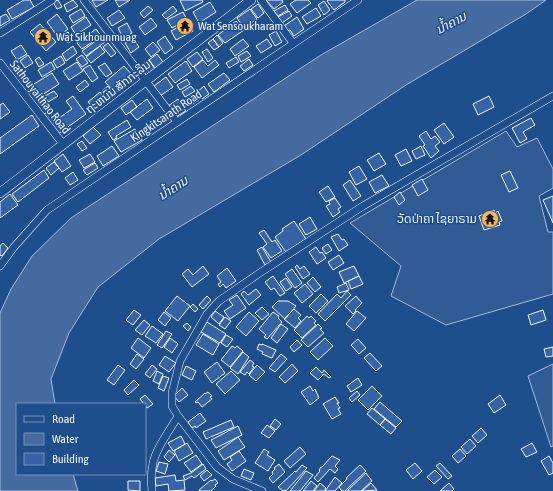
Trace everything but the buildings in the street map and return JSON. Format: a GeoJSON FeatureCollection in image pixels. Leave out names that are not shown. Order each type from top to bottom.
{"type":"FeatureCollection","features":[{"type":"Feature","properties":{"kind":"main road","name":"ຖະຫນົນ ສັກກະລິນ"},"geometry":{"type":"LineString","coordinates":[[0,193],[250,0]]}},
{"type":"Feature","properties":{"kind":"street"},"geometry":{"type":"LineString","coordinates":[[0,33],[52,0]]}},
{"type":"Feature","properties":{"kind":"street"},"geometry":{"type":"LineString","coordinates":[[84,0],[177,122]]}},
{"type":"Feature","properties":{"kind":"street"},"geometry":{"type":"LineString","coordinates":[[262,0],[293,43]]}},
{"type":"Feature","properties":{"kind":"street","name":"Kingkitsarath Road"},"geometry":{"type":"LineString","coordinates":[[0,266],[14,247],[47,210],[358,0]]}},
{"type":"Feature","properties":{"kind":"street","name":"Sathouyaithao Road"},"geometry":{"type":"LineString","coordinates":[[0,63],[63,144]]}},
{"type":"Feature","properties":{"kind":"street"},"geometry":{"type":"LineString","coordinates":[[262,491],[233,479],[217,467],[172,406],[171,399],[180,361],[207,314],[218,301],[363,206],[553,96]]}},
{"type":"Feature","properties":{"kind":"street"},"geometry":{"type":"LineString","coordinates":[[152,491],[151,477],[154,459],[178,416]]}},
{"type":"Feature","properties":{"kind":"shaded area"},"geometry":{"type":"Polygon","coordinates":[[[506,131],[517,147],[537,138],[553,169],[553,188],[539,196],[548,232],[553,232],[553,294],[446,325],[391,296],[401,266],[350,223],[506,131]]]}},
{"type":"Feature","properties":{"kind":"shaded area"},"geometry":{"type":"Polygon","coordinates":[[[553,364],[553,446],[551,447],[528,376],[553,364]]]}},
{"type":"Feature","properties":{"kind":"water","name":"ນ້ຳຄານ"},"geometry":{"type":"Polygon","coordinates":[[[417,0],[546,0],[526,14],[406,85],[301,155],[159,239],[98,287],[69,333],[51,379],[55,403],[16,403],[16,475],[73,475],[78,491],[0,491],[0,313],[11,289],[32,256],[71,218],[321,55],[417,0]]]}},
{"type":"Feature","properties":{"kind":"place","name":"Wat Sensoukharam"},"geometry":{"type":"Point","coordinates":[185,26]}},
{"type":"Feature","properties":{"kind":"place","name":"Wat Sikhounmuag"},"geometry":{"type":"Point","coordinates":[43,37]}},
{"type":"Feature","properties":{"kind":"place","name":"ວັດປ່າຄາ ໄຊຍາຣາມ"},"geometry":{"type":"Point","coordinates":[490,219]}}]}
